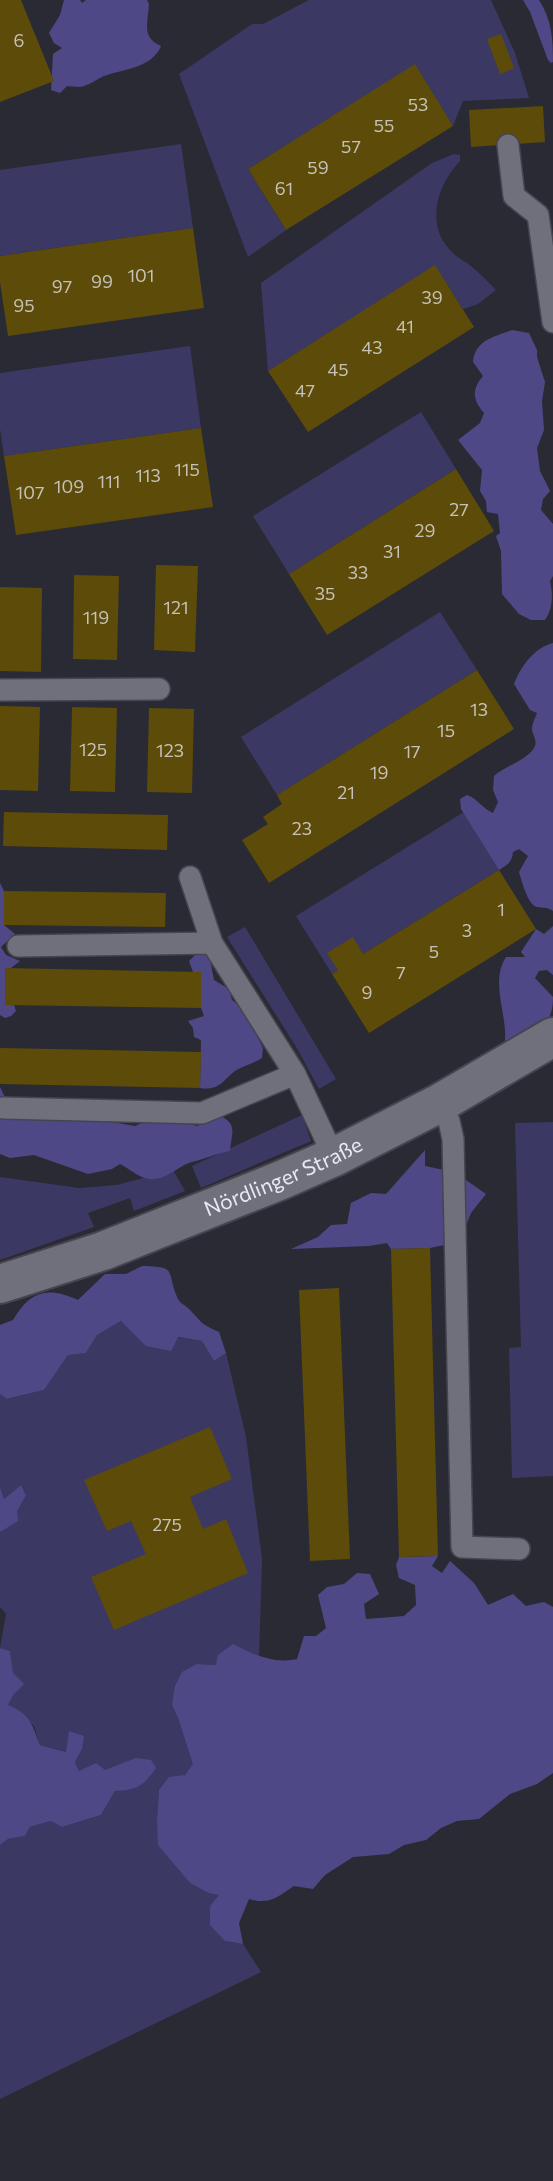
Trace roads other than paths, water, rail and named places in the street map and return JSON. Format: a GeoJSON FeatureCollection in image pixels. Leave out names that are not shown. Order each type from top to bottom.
{"type":"FeatureCollection","features":[{"type":"Feature","properties":{"kind":"street","name":"Nördlinger Straße"},"geometry":{"type":"LineString","coordinates":[[0,1284],[103,1251],[334,1157],[439,1103],[553,1037]]}},
{"type":"Feature","properties":{"kind":"lane"},"geometry":{"type":"LineString","coordinates":[[508,145],[514,196],[538,215],[553,322]]}},
{"type":"Feature","properties":{"kind":"lane"},"geometry":{"type":"LineString","coordinates":[[0,690],[159,689]]}},
{"type":"Feature","properties":{"kind":"lane"},"geometry":{"type":"LineString","coordinates":[[190,877],[212,943],[295,1074],[334,1157]]}},
{"type":"Feature","properties":{"kind":"lane"},"geometry":{"type":"LineString","coordinates":[[18,946],[212,943]]}},
{"type":"Feature","properties":{"kind":"lane"},"geometry":{"type":"LineString","coordinates":[[3,1108],[202,1112],[295,1074]]}},
{"type":"Feature","properties":{"kind":"lane"},"geometry":{"type":"LineString","coordinates":[[439,1103],[449,1121],[453,1139],[462,1547],[519,1549]]}}]}
